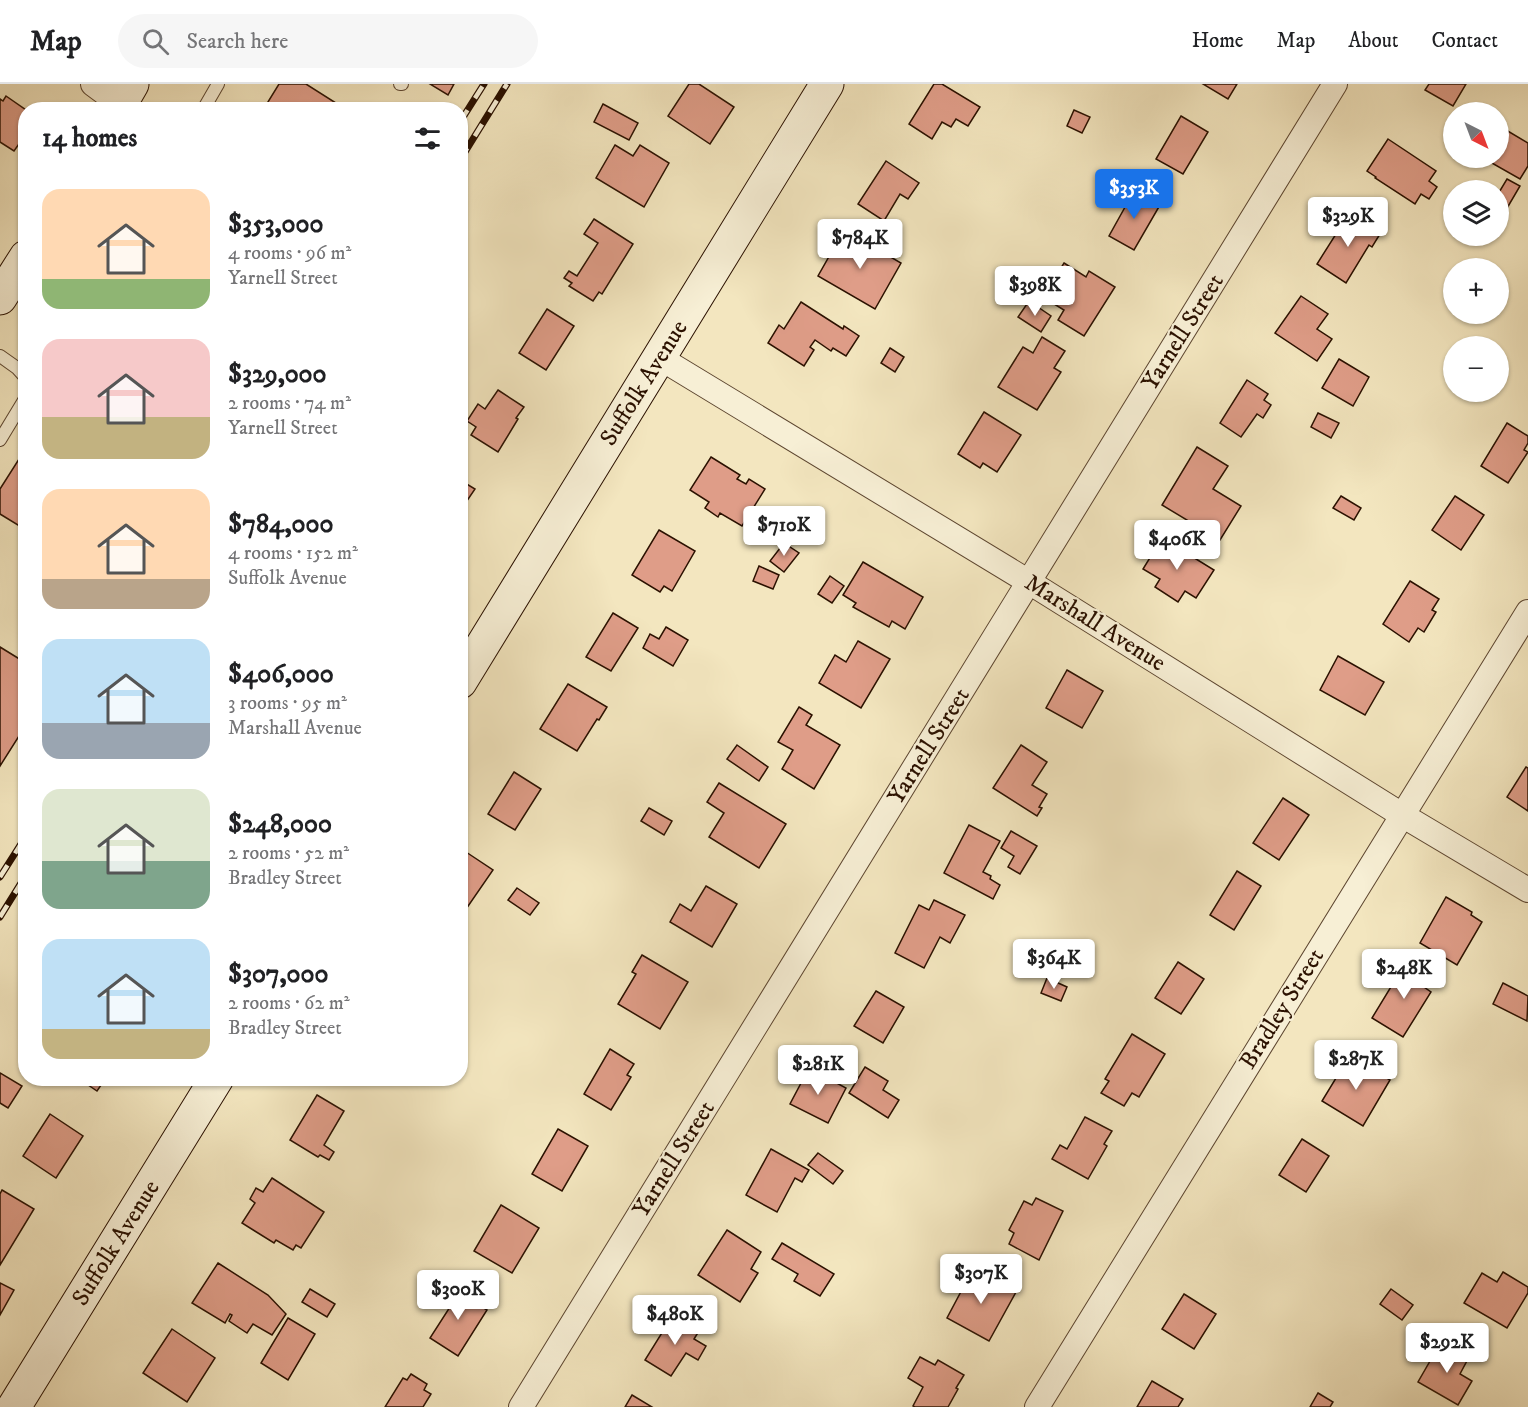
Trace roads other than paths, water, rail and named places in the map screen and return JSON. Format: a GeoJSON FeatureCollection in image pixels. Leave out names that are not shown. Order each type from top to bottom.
{"type":"FeatureCollection","features":[{"type":"Feature","properties":{"kind":"street"},"geometry":{"type":"LineString","coordinates":[[93,84],[123,99]]}},
{"type":"Feature","properties":{"kind":"street","name":"Suffolk Avenue"},"geometry":{"type":"LineString","coordinates":[[468,669],[827,84]]}},
{"type":"Feature","properties":{"kind":"street","name":"Yarnell Street"},"geometry":{"type":"LineString","coordinates":[[521,1407],[1335,84]]}},
{"type":"Feature","properties":{"kind":"street"},"geometry":{"type":"LineString","coordinates":[[0,298],[18,270]]}},
{"type":"Feature","properties":{"kind":"street","name":"Marshall Avenue"},"geometry":{"type":"LineString","coordinates":[[660,358],[1029,582],[1402,815],[1528,890]]}},
{"type":"Feature","properties":{"kind":"street","name":"Bradley Street"},"geometry":{"type":"LineString","coordinates":[[1037,1407],[1528,612]]}},
{"type":"Feature","properties":{"kind":"street","name":"Suffolk Avenue"},"geometry":{"type":"LineString","coordinates":[[14,1407],[212,1086]]}},
{"type":"Feature","properties":{"kind":"lane"},"geometry":{"type":"LineString","coordinates":[[208,102],[218,84]]}},
{"type":"Feature","properties":{"kind":"lane"},"geometry":{"type":"LineString","coordinates":[[0,356],[18,370]]}},
{"type":"Feature","properties":{"kind":"lane"},"geometry":{"type":"LineString","coordinates":[[0,440],[18,410]]}},
{"type":"Feature","properties":{"kind":"railway"},"geometry":{"type":"LineString","coordinates":[[468,109],[484,84]]}},
{"type":"Feature","properties":{"kind":"railway"},"geometry":{"type":"LineString","coordinates":[[468,147],[507,84]]}},
{"type":"Feature","properties":{"kind":"railway"},"geometry":{"type":"LineString","coordinates":[[0,877],[18,849]]}},
{"type":"Feature","properties":{"kind":"railway"},"geometry":{"type":"LineString","coordinates":[[0,917],[18,888]]}}]}
